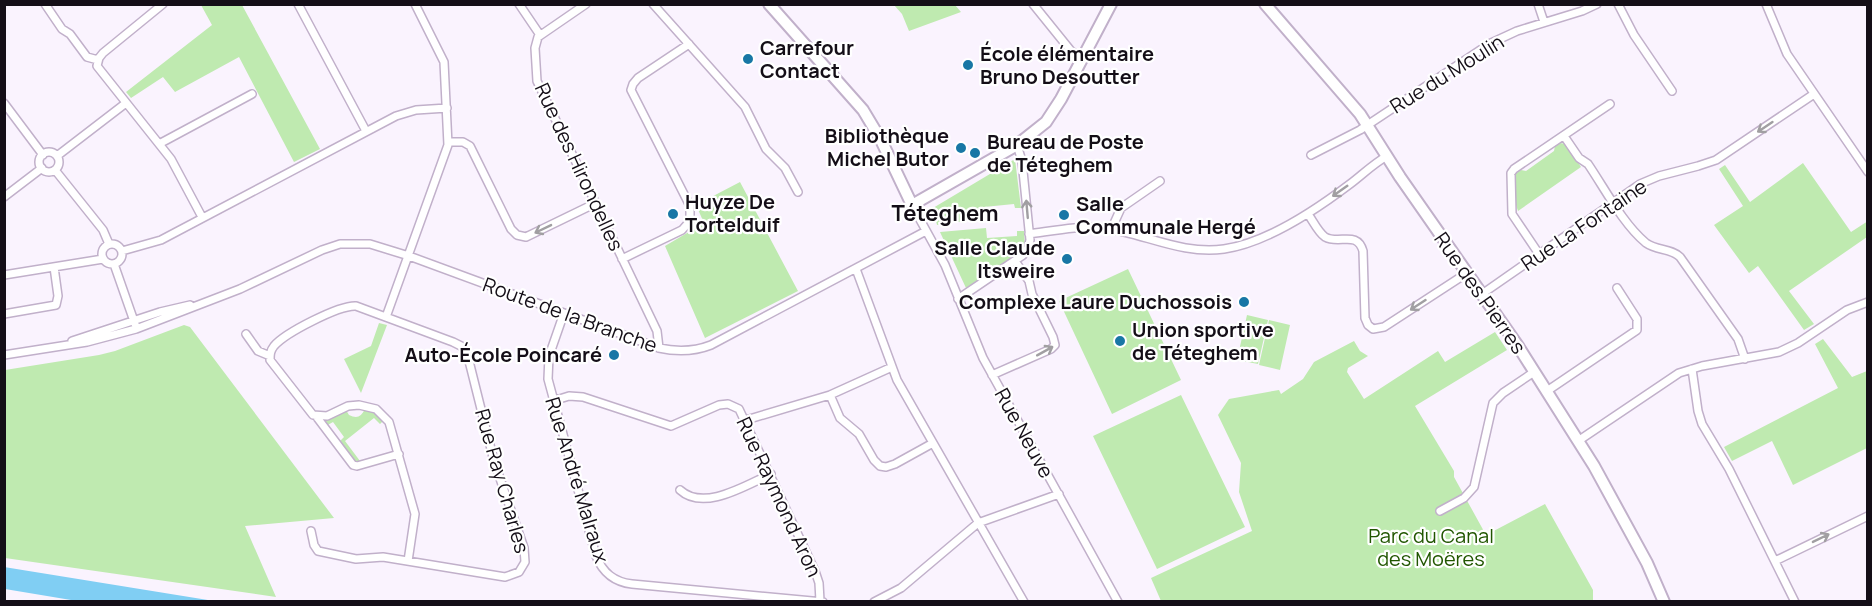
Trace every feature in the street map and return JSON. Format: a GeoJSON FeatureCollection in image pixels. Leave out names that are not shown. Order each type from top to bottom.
{"type":"FeatureCollection","features":[{"type":"Feature","properties":{"kind":"main road"},"geometry":{"type":"LineString","coordinates":[[769,4],[860,106],[881,141],[912,205],[1017,145],[1049,118],[1111,4]]}},
{"type":"Feature","properties":{"kind":"main road","name":"Rue des Pierres"},"geometry":{"type":"LineString","coordinates":[[1265,4],[1346,97],[1367,125],[1482,294],[1578,441],[1647,562],[1664,602]]}},
{"type":"Feature","properties":{"kind":"street"},"geometry":{"type":"LineString","coordinates":[[45,4],[87,57],[98,60]]}},
{"type":"Feature","properties":{"kind":"street"},"geometry":{"type":"LineString","coordinates":[[164,4],[103,53],[98,60],[98,68],[136,112],[174,163],[202,217]]}},
{"type":"Feature","properties":{"kind":"street"},"geometry":{"type":"LineString","coordinates":[[298,4],[366,131]]}},
{"type":"Feature","properties":{"kind":"street"},"geometry":{"type":"LineString","coordinates":[[386,316],[446,155],[448,142],[443,58],[415,4]]}},
{"type":"Feature","properties":{"kind":"street"},"geometry":{"type":"LineString","coordinates":[[519,4],[540,35],[586,4]]}},
{"type":"Feature","properties":{"kind":"street"},"geometry":{"type":"LineString","coordinates":[[653,4],[747,110],[766,149],[785,168],[798,192]]}},
{"type":"Feature","properties":{"kind":"street"},"geometry":{"type":"LineString","coordinates":[[1033,4],[1072,52],[1082,58]]}},
{"type":"Feature","properties":{"kind":"street"},"geometry":{"type":"LineString","coordinates":[[1538,4],[1544,22]]}},
{"type":"Feature","properties":{"kind":"street","name":"Rue du Moulin"},"geometry":{"type":"LineString","coordinates":[[1311,155],[1352,135],[1480,49],[1512,33],[1597,4]]}},
{"type":"Feature","properties":{"kind":"street"},"geometry":{"type":"LineString","coordinates":[[1618,4],[1634,35],[1672,91]]}},
{"type":"Feature","properties":{"kind":"street"},"geometry":{"type":"LineString","coordinates":[[1766,4],[1783,47],[1868,172]]}},
{"type":"Feature","properties":{"kind":"street","name":"Rue des Hirondelles"},"geometry":{"type":"LineString","coordinates":[[540,35],[535,48],[537,81],[657,331],[659,348]]}},
{"type":"Feature","properties":{"kind":"street"},"geometry":{"type":"LineString","coordinates":[[622,259],[682,230],[690,220],[690,206],[631,90],[638,78],[689,44]]}},
{"type":"Feature","properties":{"kind":"street"},"geometry":{"type":"LineString","coordinates":[[159,144],[252,94]]}},
{"type":"Feature","properties":{"kind":"street","name":"Rue La Fontaine"},"geometry":{"type":"LineString","coordinates":[[1482,294],[1640,184],[1707,164],[1814,94]]}},
{"type":"Feature","properties":{"kind":"street"},"geometry":{"type":"LineString","coordinates":[[4,103],[43,155]]}},
{"type":"Feature","properties":{"kind":"street"},"geometry":{"type":"LineString","coordinates":[[57,156],[126,103]]}},
{"type":"Feature","properties":{"kind":"street"},"geometry":{"type":"LineString","coordinates":[[1539,254],[1512,214],[1510,177],[1514,169],[1610,104]]}},
{"type":"Feature","properties":{"kind":"street"},"geometry":{"type":"LineString","coordinates":[[122,251],[157,242],[404,112],[447,108]]}},
{"type":"Feature","properties":{"kind":"street"},"geometry":{"type":"LineString","coordinates":[[1564,136],[1634,230],[1648,245],[1674,252],[1680,256],[1738,339],[1745,359]]}},
{"type":"Feature","properties":{"kind":"street"},"geometry":{"type":"LineString","coordinates":[[448,142],[463,142],[470,146],[511,229],[517,236],[526,237],[596,203]]}},
{"type":"Feature","properties":{"kind":"street"},"geometry":{"type":"LineString","coordinates":[[958,298],[1015,261],[1027,250],[1030,242],[1022,160],[1017,145]]}},
{"type":"Feature","properties":{"kind":"street"},"geometry":{"type":"LineString","coordinates":[[49,153],[57,156],[59,163],[55,170],[49,172],[42,168],[40,161],[43,155],[49,153]]}},
{"type":"Feature","properties":{"kind":"street"},"geometry":{"type":"LineString","coordinates":[[1029,234],[1096,227],[1182,248],[1225,249],[1252,241],[1308,214],[1387,156]]}},
{"type":"Feature","properties":{"kind":"street"},"geometry":{"type":"LineString","coordinates":[[4,197],[42,168]]}},
{"type":"Feature","properties":{"kind":"street"},"geometry":{"type":"LineString","coordinates":[[55,170],[103,230],[109,244]]}},
{"type":"Feature","properties":{"kind":"street"},"geometry":{"type":"LineString","coordinates":[[1111,230],[1117,213],[1123,206],[1160,181]]}},
{"type":"Feature","properties":{"kind":"street","name":"Rue Neuve"},"geometry":{"type":"LineString","coordinates":[[912,205],[942,259],[978,348],[992,375],[1118,602]]}},
{"type":"Feature","properties":{"kind":"street"},"geometry":{"type":"LineString","coordinates":[[1308,214],[1326,237],[1352,239],[1360,244],[1365,318],[1373,329],[1384,327],[1467,273]]}},
{"type":"Feature","properties":{"kind":"street","name":"Route de la Branche"},"geometry":{"type":"LineString","coordinates":[[4,355],[87,342],[204,302],[340,244],[370,244],[409,256],[659,348],[682,351],[707,346],[926,231]]}},
{"type":"Feature","properties":{"kind":"street"},"geometry":{"type":"LineString","coordinates":[[109,244],[116,245],[122,251],[121,259],[114,264],[108,264],[103,259],[102,250],[109,244]]}},
{"type":"Feature","properties":{"kind":"street"},"geometry":{"type":"LineString","coordinates":[[4,275],[103,259]]}},
{"type":"Feature","properties":{"kind":"street"},"geometry":{"type":"LineString","coordinates":[[992,375],[1051,349],[1055,345],[1032,294],[1028,279],[1015,261]]}},
{"type":"Feature","properties":{"kind":"street"},"geometry":{"type":"LineString","coordinates":[[114,264],[135,325]]}},
{"type":"Feature","properties":{"kind":"street"},"geometry":{"type":"LineString","coordinates":[[4,314],[56,305],[58,296],[54,267]]}},
{"type":"Feature","properties":{"kind":"street"},"geometry":{"type":"LineString","coordinates":[[856,269],[892,367],[1024,602]]}},
{"type":"Feature","properties":{"kind":"street"},"geometry":{"type":"LineString","coordinates":[[1546,391],[1636,330],[1637,319],[1617,288]]}},
{"type":"Feature","properties":{"kind":"street"},"geometry":{"type":"LineString","coordinates":[[1578,441],[1671,378],[1692,369],[1769,355],[1788,348],[1842,312],[1868,302]]}},
{"type":"Feature","properties":{"kind":"street","name":"Rue Ray Charles"},"geometry":{"type":"LineString","coordinates":[[270,356],[273,347],[292,332],[345,307],[356,306],[457,344],[469,356],[494,461],[517,525],[525,559],[519,572],[505,577],[408,561],[356,558],[322,553],[315,548],[311,531]]}},
{"type":"Feature","properties":{"kind":"street","name":"Rue André Malraux"},"geometry":{"type":"LineString","coordinates":[[564,313],[548,364],[548,382],[601,567],[623,583],[821,601]]}},
{"type":"Feature","properties":{"kind":"street"},"geometry":{"type":"LineString","coordinates":[[246,334],[258,351],[270,356],[272,365],[309,412],[316,416],[353,465],[357,466],[399,454]]}},
{"type":"Feature","properties":{"kind":"street"},"geometry":{"type":"LineString","coordinates":[[746,420],[830,395],[892,367]]}},
{"type":"Feature","properties":{"kind":"street"},"geometry":{"type":"LineString","coordinates":[[1692,369],[1702,424],[1730,469],[1795,602]]}},
{"type":"Feature","properties":{"kind":"street"},"geometry":{"type":"LineString","coordinates":[[1440,511],[1464,498],[1473,490],[1493,403],[1503,393],[1534,372]]}},
{"type":"Feature","properties":{"kind":"street"},"geometry":{"type":"LineString","coordinates":[[830,395],[840,418],[859,434],[880,466],[892,466],[933,443]]}},
{"type":"Feature","properties":{"kind":"street","name":"Rue Raymond Aron"},"geometry":{"type":"LineString","coordinates":[[553,401],[569,396],[583,397],[671,426],[719,405],[728,404],[739,409],[817,574],[821,601]]}},
{"type":"Feature","properties":{"kind":"street"},"geometry":{"type":"LineString","coordinates":[[316,416],[327,416],[351,405],[374,408],[390,425],[415,514],[408,561]]}},
{"type":"Feature","properties":{"kind":"street"},"geometry":{"type":"LineString","coordinates":[[680,490],[694,498],[709,499],[771,474]]}},
{"type":"Feature","properties":{"kind":"street"},"geometry":{"type":"LineString","coordinates":[[874,602],[901,588],[978,523],[1059,494]]}},
{"type":"Feature","properties":{"kind":"street"},"geometry":{"type":"LineString","coordinates":[[1775,561],[1868,516]]}},
{"type":"Feature","properties":{"kind":"green space"},"geometry":{"type":"Polygon","coordinates":[[[201,5],[242,5],[320,149],[294,162],[239,57],[175,92],[163,77],[131,98],[126,92],[212,25],[201,5]]]}},
{"type":"Feature","properties":{"kind":"green space"},"geometry":{"type":"Polygon","coordinates":[[[894,5],[955,5],[961,12],[909,31],[902,14],[894,5]]]}},
{"type":"Feature","properties":{"kind":"green space"},"geometry":{"type":"Polygon","coordinates":[[[1560,143],[1566,144],[1581,167],[1518,211],[1515,202],[1515,174],[1521,170],[1526,171],[1554,151],[1555,146],[1560,143]]]}},
{"type":"Feature","properties":{"kind":"green space"},"geometry":{"type":"Polygon","coordinates":[[[1015,159],[1021,208],[1015,208],[1014,204],[984,207],[985,218],[937,225],[933,208],[1015,159]]]}},
{"type":"Feature","properties":{"kind":"green space"},"geometry":{"type":"Polygon","coordinates":[[[1803,163],[1851,232],[1868,221],[1867,237],[1789,291],[1814,324],[1804,330],[1758,266],[1749,273],[1714,225],[1743,206],[1719,169],[1725,165],[1750,202],[1803,163]]]}},
{"type":"Feature","properties":{"kind":"green space"},"geometry":{"type":"Polygon","coordinates":[[[740,182],[798,291],[705,338],[665,246],[704,223],[696,205],[740,182]]]}},
{"type":"Feature","properties":{"kind":"green space"},"geometry":{"type":"Polygon","coordinates":[[[986,228],[987,238],[1017,236],[1017,231],[1024,231],[1025,246],[1023,251],[966,288],[940,232],[986,228]]]}},
{"type":"Feature","properties":{"kind":"green space","name":"Union sportive de Téteghem"},"geometry":{"type":"Polygon","coordinates":[[[1128,269],[1181,380],[1112,414],[1059,301],[1128,269]]]}},
{"type":"Feature","properties":{"kind":"green space"},"geometry":{"type":"Polygon","coordinates":[[[1247,315],[1268,320],[1258,364],[1237,360],[1247,315]]]}},
{"type":"Feature","properties":{"kind":"green space"},"geometry":{"type":"Polygon","coordinates":[[[1269,320],[1290,325],[1280,370],[1259,365],[1269,320]]]}},
{"type":"Feature","properties":{"kind":"green space"},"geometry":{"type":"Polygon","coordinates":[[[379,323],[387,325],[361,393],[344,359],[371,346],[379,323]]]}},
{"type":"Feature","properties":{"kind":"green space"},"geometry":{"type":"Polygon","coordinates":[[[184,325],[190,327],[334,518],[245,526],[276,597],[5,558],[5,370],[115,351],[184,325]]]}},
{"type":"Feature","properties":{"kind":"green space","name":"Parc du Canal des Moëres"},"geometry":{"type":"Polygon","coordinates":[[[1495,332],[1507,350],[1415,406],[1454,471],[1454,477],[1486,535],[1545,504],[1593,590],[1593,601],[1161,601],[1151,578],[1252,531],[1239,492],[1241,463],[1218,415],[1229,399],[1279,390],[1281,394],[1303,379],[1314,362],[1354,341],[1360,351],[1368,356],[1348,368],[1347,372],[1364,399],[1438,351],[1445,362],[1495,332]]]}},
{"type":"Feature","properties":{"kind":"green space"},"geometry":{"type":"Polygon","coordinates":[[[1823,339],[1852,377],[1867,371],[1867,448],[1793,485],[1772,441],[1732,461],[1724,447],[1838,388],[1815,344],[1823,339]]]}},
{"type":"Feature","properties":{"kind":"green space"},"geometry":{"type":"Polygon","coordinates":[[[1181,395],[1245,527],[1157,569],[1093,436],[1181,395]]]}},
{"type":"Feature","properties":{"kind":"green space"},"geometry":{"type":"Polygon","coordinates":[[[365,409],[373,411],[383,421],[380,424],[374,418],[345,441],[360,461],[353,461],[339,442],[344,437],[333,422],[326,426],[325,423],[326,420],[346,410],[349,415],[357,417],[365,409]]]}},
{"type":"Feature","properties":{"kind":"water"},"geometry":{"type":"Polygon","coordinates":[[[4,567],[214,601],[83,602],[5,589],[4,567]]]}},
{"type":"Feature","properties":{"kind":"place","name":"Carrefour Contact"},"geometry":{"type":"Point","coordinates":[748,59]}},
{"type":"Feature","properties":{"kind":"place","name":"École élémentaire Bruno Desoutter"},"geometry":{"type":"Point","coordinates":[968,65]}},
{"type":"Feature","properties":{"kind":"place","name":"Bibliothèque Michel Butor"},"geometry":{"type":"Point","coordinates":[961,148]}},
{"type":"Feature","properties":{"kind":"place","name":"Bureau de Poste de Téteghem"},"geometry":{"type":"Point","coordinates":[975,153]}},
{"type":"Feature","properties":{"kind":"place","name":"Huyze De Tortelduif"},"geometry":{"type":"Point","coordinates":[673,214]}},
{"type":"Feature","properties":{"kind":"place","name":"Salle Communale Hergé"},"geometry":{"type":"Point","coordinates":[1064,215]}},
{"type":"Feature","properties":{"kind":"place","name":"Salle Claude Itsweire"},"geometry":{"type":"Point","coordinates":[1067,259]}},
{"type":"Feature","properties":{"kind":"place","name":"Complexe Laure Duchossois"},"geometry":{"type":"Point","coordinates":[1244,302]}},
{"type":"Feature","properties":{"kind":"place","name":"Union sportive de Téteghem"},"geometry":{"type":"Point","coordinates":[1120,341]}},
{"type":"Feature","properties":{"kind":"place","name":"Auto-École Poincaré"},"geometry":{"type":"Point","coordinates":[614,355]}},
{"type":"Feature","properties":{"kind":"district","name":"Téteghem"},"geometry":{"type":"Point","coordinates":[945,213]}}]}
